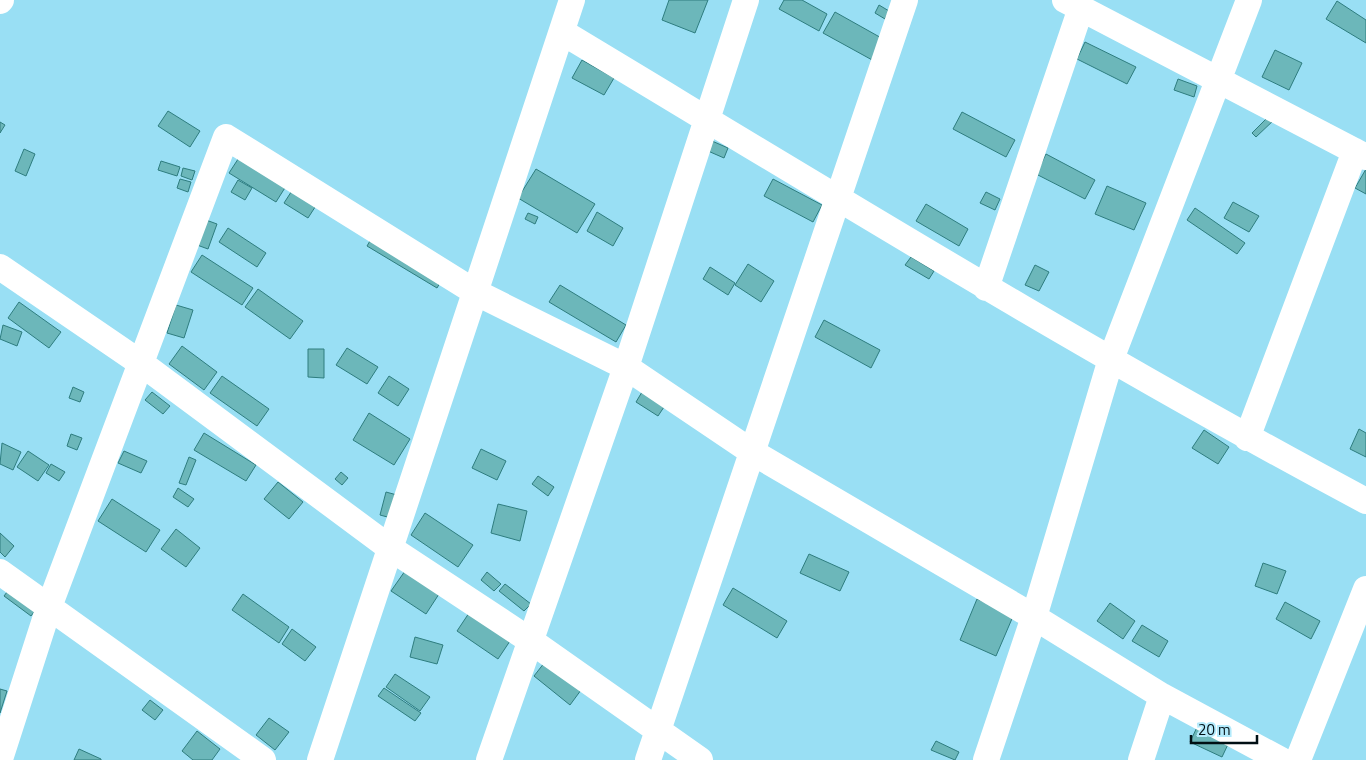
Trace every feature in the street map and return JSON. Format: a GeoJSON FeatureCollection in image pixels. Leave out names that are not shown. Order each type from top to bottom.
{"type":"FeatureCollection","features":[{"type":"Feature","properties":{"kind":"street"},"geometry":{"type":"LineString","coordinates":[[320,760],[572,0]]}},
{"type":"Feature","properties":{"kind":"street"},"geometry":{"type":"LineString","coordinates":[[489,760],[626,367],[746,0]]}},
{"type":"Feature","properties":{"kind":"street"},"geometry":{"type":"LineString","coordinates":[[648,760],[905,0]]}},
{"type":"Feature","properties":{"kind":"street"},"geometry":{"type":"LineString","coordinates":[[986,760],[1034,617],[1111,359],[1217,79],[1249,0]]}},
{"type":"Feature","properties":{"kind":"street"},"geometry":{"type":"LineString","coordinates":[[986,288],[1073,4],[1361,154],[1247,438]]}},
{"type":"Feature","properties":{"kind":"street"},"geometry":{"type":"LineString","coordinates":[[562,32],[986,288],[1247,438],[1366,501]]}},
{"type":"Feature","properties":{"kind":"street"},"geometry":{"type":"LineString","coordinates":[[0,758],[50,607],[226,137],[476,292],[626,367],[752,452],[1034,617],[1162,696],[1282,760]]}},
{"type":"Feature","properties":{"kind":"street"},"geometry":{"type":"LineString","coordinates":[[0,267],[142,364],[390,548],[531,641],[700,760]]}},
{"type":"Feature","properties":{"kind":"street"},"geometry":{"type":"LineString","coordinates":[[0,572],[263,760]]}},
{"type":"Feature","properties":{"kind":"street"},"geometry":{"type":"LineString","coordinates":[[1298,760],[1366,589]]}},
{"type":"Feature","properties":{"kind":"street"},"geometry":{"type":"LineString","coordinates":[[1141,760],[1162,696]]}},
{"type":"Feature","properties":{"kind":"building"},"geometry":{"type":"Polygon","coordinates":[[[669,0],[708,0],[695,33],[662,20],[669,0]]]}},
{"type":"Feature","properties":{"kind":"building"},"geometry":{"type":"Polygon","coordinates":[[[784,0],[802,0],[827,14],[819,31],[779,9],[784,0]]]}},
{"type":"Feature","properties":{"kind":"building"},"geometry":{"type":"Polygon","coordinates":[[[1337,1],[1366,20],[1366,43],[1326,19],[1337,1]]]}},
{"type":"Feature","properties":{"kind":"building"},"geometry":{"type":"Polygon","coordinates":[[[879,5],[889,11],[885,19],[875,13],[879,5]]]}},
{"type":"Feature","properties":{"kind":"building"},"geometry":{"type":"Polygon","coordinates":[[[835,12],[885,40],[874,61],[823,33],[835,12]]]}},
{"type":"Feature","properties":{"kind":"building"},"geometry":{"type":"Polygon","coordinates":[[[1085,42],[1136,67],[1127,84],[1077,59],[1085,42]]]}},
{"type":"Feature","properties":{"kind":"building"},"geometry":{"type":"Polygon","coordinates":[[[1275,50],[1302,63],[1289,90],[1262,77],[1275,50]]]}},
{"type":"Feature","properties":{"kind":"building"},"geometry":{"type":"Polygon","coordinates":[[[582,60],[614,78],[604,95],[572,78],[582,60]]]}},
{"type":"Feature","properties":{"kind":"building"},"geometry":{"type":"Polygon","coordinates":[[[1178,79],[1197,86],[1194,97],[1174,90],[1178,79]]]}},
{"type":"Feature","properties":{"kind":"building"},"geometry":{"type":"Polygon","coordinates":[[[168,111],[200,131],[190,147],[158,126],[168,111]]]}},
{"type":"Feature","properties":{"kind":"building"},"geometry":{"type":"Polygon","coordinates":[[[962,112],[1015,140],[1006,157],[953,129],[962,112]]]}},
{"type":"Feature","properties":{"kind":"building"},"geometry":{"type":"Polygon","coordinates":[[[1270,115],[1275,119],[1256,137],[1252,133],[1270,115]]]}},
{"type":"Feature","properties":{"kind":"building"},"geometry":{"type":"Polygon","coordinates":[[[0,122],[5,125],[0,133],[0,122]]]}},
{"type":"Feature","properties":{"kind":"building"},"geometry":{"type":"Polygon","coordinates":[[[712,141],[728,148],[724,158],[708,151],[712,141]]]}},
{"type":"Feature","properties":{"kind":"building"},"geometry":{"type":"Polygon","coordinates":[[[24,149],[35,154],[26,176],[15,171],[24,149]]]}},
{"type":"Feature","properties":{"kind":"building"},"geometry":{"type":"Polygon","coordinates":[[[242,153],[288,183],[276,202],[229,173],[242,153]]]}},
{"type":"Feature","properties":{"kind":"building"},"geometry":{"type":"Polygon","coordinates":[[[1046,154],[1095,180],[1085,199],[1036,174],[1046,154]]]}},
{"type":"Feature","properties":{"kind":"building"},"geometry":{"type":"Polygon","coordinates":[[[161,161],[180,167],[177,176],[158,170],[161,161]]]}},
{"type":"Feature","properties":{"kind":"building"},"geometry":{"type":"Polygon","coordinates":[[[183,168],[195,171],[192,180],[181,176],[183,168]]]}},
{"type":"Feature","properties":{"kind":"building"},"geometry":{"type":"Polygon","coordinates":[[[536,169],[595,204],[577,233],[518,198],[536,169]]]}},
{"type":"Feature","properties":{"kind":"building"},"geometry":{"type":"Polygon","coordinates":[[[1366,169],[1366,194],[1355,188],[1366,169]]]}},
{"type":"Feature","properties":{"kind":"building"},"geometry":{"type":"Polygon","coordinates":[[[180,179],[191,182],[188,192],[177,188],[180,179]]]}},
{"type":"Feature","properties":{"kind":"building"},"geometry":{"type":"Polygon","coordinates":[[[773,179],[822,205],[813,222],[764,196],[773,179]]]}},
{"type":"Feature","properties":{"kind":"building"},"geometry":{"type":"Polygon","coordinates":[[[238,180],[252,188],[245,200],[231,192],[238,180]]]}},
{"type":"Feature","properties":{"kind":"building"},"geometry":{"type":"Polygon","coordinates":[[[295,186],[319,201],[308,218],[284,203],[295,186]]]}},
{"type":"Feature","properties":{"kind":"building"},"geometry":{"type":"Polygon","coordinates":[[[1107,186],[1146,203],[1134,230],[1095,214],[1107,186]]]}},
{"type":"Feature","properties":{"kind":"building"},"geometry":{"type":"Polygon","coordinates":[[[986,192],[1000,199],[995,210],[980,203],[986,192]]]}},
{"type":"Feature","properties":{"kind":"building"},"geometry":{"type":"Polygon","coordinates":[[[1233,202],[1259,216],[1249,232],[1224,218],[1233,202]]]}},
{"type":"Feature","properties":{"kind":"building"},"geometry":{"type":"Polygon","coordinates":[[[926,204],[968,229],[959,246],[916,221],[926,204]]]}},
{"type":"Feature","properties":{"kind":"building"},"geometry":{"type":"Polygon","coordinates":[[[1195,208],[1245,243],[1237,254],[1187,220],[1195,208]]]}},
{"type":"Feature","properties":{"kind":"building"},"geometry":{"type":"Polygon","coordinates":[[[597,212],[623,228],[613,246],[587,231],[597,212]]]}},
{"type":"Feature","properties":{"kind":"building"},"geometry":{"type":"Polygon","coordinates":[[[528,213],[538,217],[535,224],[525,219],[528,213]]]}},
{"type":"Feature","properties":{"kind":"building"},"geometry":{"type":"Polygon","coordinates":[[[206,220],[217,224],[208,249],[197,245],[206,220]]]}},
{"type":"Feature","properties":{"kind":"building"},"geometry":{"type":"Polygon","coordinates":[[[228,228],[266,253],[257,267],[219,242],[228,228]]]}},
{"type":"Feature","properties":{"kind":"building"},"geometry":{"type":"Polygon","coordinates":[[[374,234],[444,276],[437,288],[367,246],[374,234]]]}},
{"type":"Feature","properties":{"kind":"building"},"geometry":{"type":"Polygon","coordinates":[[[202,255],[253,288],[242,305],[191,272],[202,255]]]}},
{"type":"Feature","properties":{"kind":"building"},"geometry":{"type":"Polygon","coordinates":[[[911,257],[934,271],[929,279],[905,265],[911,257]]]}},
{"type":"Feature","properties":{"kind":"building"},"geometry":{"type":"Polygon","coordinates":[[[748,264],[774,281],[761,302],[735,285],[748,264]]]}},
{"type":"Feature","properties":{"kind":"building"},"geometry":{"type":"Polygon","coordinates":[[[1035,265],[1049,272],[1039,291],[1025,285],[1035,265]]]}},
{"type":"Feature","properties":{"kind":"building"},"geometry":{"type":"Polygon","coordinates":[[[710,267],[735,283],[728,295],[703,279],[710,267]]]}},
{"type":"Feature","properties":{"kind":"building"},"geometry":{"type":"Polygon","coordinates":[[[560,285],[626,325],[616,342],[549,302],[560,285]]]}},
{"type":"Feature","properties":{"kind":"building"},"geometry":{"type":"Polygon","coordinates":[[[258,289],[303,321],[290,339],[245,307],[258,289]]]}},
{"type":"Feature","properties":{"kind":"building"},"geometry":{"type":"Polygon","coordinates":[[[19,302],[61,332],[49,348],[8,318],[19,302]]]}},
{"type":"Feature","properties":{"kind":"building"},"geometry":{"type":"Polygon","coordinates":[[[176,305],[193,310],[184,338],[167,333],[176,305]]]}},
{"type":"Feature","properties":{"kind":"building"},"geometry":{"type":"Polygon","coordinates":[[[824,320],[880,350],[871,368],[815,337],[824,320]]]}},
{"type":"Feature","properties":{"kind":"building"},"geometry":{"type":"Polygon","coordinates":[[[3,325],[22,332],[17,346],[0,339],[3,325]]]}},
{"type":"Feature","properties":{"kind":"building"},"geometry":{"type":"Polygon","coordinates":[[[182,346],[217,372],[204,390],[169,364],[182,346]]]}},
{"type":"Feature","properties":{"kind":"building"},"geometry":{"type":"Polygon","coordinates":[[[347,348],[378,367],[367,384],[336,365],[347,348]]]}},
{"type":"Feature","properties":{"kind":"building"},"geometry":{"type":"Polygon","coordinates":[[[308,349],[324,349],[324,378],[308,377],[308,349]]]}},
{"type":"Feature","properties":{"kind":"building"},"geometry":{"type":"Polygon","coordinates":[[[222,376],[269,409],[257,426],[210,393],[222,376]]]}},
{"type":"Feature","properties":{"kind":"building"},"geometry":{"type":"Polygon","coordinates":[[[389,376],[409,389],[398,406],[378,393],[389,376]]]}},
{"type":"Feature","properties":{"kind":"building"},"geometry":{"type":"Polygon","coordinates":[[[73,387],[84,392],[80,402],[69,398],[73,387]]]}},
{"type":"Feature","properties":{"kind":"building"},"geometry":{"type":"Polygon","coordinates":[[[645,387],[668,401],[658,416],[636,402],[645,387]]]}},
{"type":"Feature","properties":{"kind":"building"},"geometry":{"type":"Polygon","coordinates":[[[152,392],[170,406],[163,414],[145,400],[152,392]]]}},
{"type":"Feature","properties":{"kind":"building"},"geometry":{"type":"Polygon","coordinates":[[[369,413],[410,439],[394,465],[353,440],[369,413]]]}},
{"type":"Feature","properties":{"kind":"building"},"geometry":{"type":"Polygon","coordinates":[[[1359,429],[1366,433],[1366,457],[1350,449],[1359,429]]]}},
{"type":"Feature","properties":{"kind":"building"},"geometry":{"type":"Polygon","coordinates":[[[1204,430],[1229,447],[1218,464],[1192,448],[1204,430]]]}},
{"type":"Feature","properties":{"kind":"building"},"geometry":{"type":"Polygon","coordinates":[[[204,433],[256,465],[246,481],[194,450],[204,433]]]}},
{"type":"Feature","properties":{"kind":"building"},"geometry":{"type":"Polygon","coordinates":[[[71,434],[82,438],[77,450],[67,446],[71,434]]]}},
{"type":"Feature","properties":{"kind":"building"},"geometry":{"type":"Polygon","coordinates":[[[2,443],[21,452],[13,470],[0,464],[2,443]]]}},
{"type":"Feature","properties":{"kind":"building"},"geometry":{"type":"Polygon","coordinates":[[[481,449],[506,461],[497,480],[472,468],[481,449]]]}},
{"type":"Feature","properties":{"kind":"building"},"geometry":{"type":"Polygon","coordinates":[[[28,451],[49,465],[38,481],[17,467],[28,451]]]}},
{"type":"Feature","properties":{"kind":"building"},"geometry":{"type":"Polygon","coordinates":[[[124,451],[147,461],[141,473],[118,463],[124,451]]]}},
{"type":"Feature","properties":{"kind":"building"},"geometry":{"type":"Polygon","coordinates":[[[189,457],[196,460],[186,485],[179,483],[189,457]]]}},
{"type":"Feature","properties":{"kind":"building"},"geometry":{"type":"Polygon","coordinates":[[[51,464],[65,472],[59,481],[46,473],[51,464]]]}},
{"type":"Feature","properties":{"kind":"building"},"geometry":{"type":"Polygon","coordinates":[[[341,472],[348,478],[342,485],[335,479],[341,472]]]}},
{"type":"Feature","properties":{"kind":"building"},"geometry":{"type":"Polygon","coordinates":[[[538,476],[554,487],[548,496],[532,484],[538,476]]]}},
{"type":"Feature","properties":{"kind":"building"},"geometry":{"type":"Polygon","coordinates":[[[278,482],[303,502],[289,519],[264,499],[278,482]]]}},
{"type":"Feature","properties":{"kind":"building"},"geometry":{"type":"Polygon","coordinates":[[[178,488],[194,499],[188,507],[173,497],[178,488]]]}},
{"type":"Feature","properties":{"kind":"building"},"geometry":{"type":"Polygon","coordinates":[[[386,492],[397,495],[391,518],[380,515],[386,492]]]}},
{"type":"Feature","properties":{"kind":"building"},"geometry":{"type":"Polygon","coordinates":[[[112,499],[160,530],[146,552],[98,521],[112,499]]]}},
{"type":"Feature","properties":{"kind":"building"},"geometry":{"type":"Polygon","coordinates":[[[498,504],[527,511],[520,541],[491,533],[498,504]]]}},
{"type":"Feature","properties":{"kind":"building"},"geometry":{"type":"Polygon","coordinates":[[[425,513],[473,545],[458,567],[411,535],[425,513]]]}},
{"type":"Feature","properties":{"kind":"building"},"geometry":{"type":"Polygon","coordinates":[[[176,529],[200,548],[186,567],[161,549],[176,529]]]}},
{"type":"Feature","properties":{"kind":"building"},"geometry":{"type":"Polygon","coordinates":[[[0,533],[14,546],[5,557],[0,552],[0,533]]]}},
{"type":"Feature","properties":{"kind":"building"},"geometry":{"type":"Polygon","coordinates":[[[809,554],[849,572],[840,591],[800,573],[809,554]]]}},
{"type":"Feature","properties":{"kind":"building"},"geometry":{"type":"Polygon","coordinates":[[[1263,563],[1286,571],[1277,594],[1255,586],[1263,563]]]}},
{"type":"Feature","properties":{"kind":"building"},"geometry":{"type":"Polygon","coordinates":[[[405,571],[439,594],[426,614],[391,591],[405,571]]]}},
{"type":"Feature","properties":{"kind":"building"},"geometry":{"type":"Polygon","coordinates":[[[487,572],[501,584],[494,591],[481,580],[487,572]]]}},
{"type":"Feature","properties":{"kind":"building"},"geometry":{"type":"Polygon","coordinates":[[[505,584],[531,604],[524,611],[499,591],[505,584]]]}},
{"type":"Feature","properties":{"kind":"building"},"geometry":{"type":"Polygon","coordinates":[[[10,588],[37,608],[31,616],[4,596],[10,588]]]}},
{"type":"Feature","properties":{"kind":"building"},"geometry":{"type":"Polygon","coordinates":[[[733,588],[787,621],[777,638],[723,605],[733,588]]]}},
{"type":"Feature","properties":{"kind":"building"},"geometry":{"type":"Polygon","coordinates":[[[243,594],[289,627],[279,643],[232,610],[243,594]]]}},
{"type":"Feature","properties":{"kind":"building"},"geometry":{"type":"Polygon","coordinates":[[[977,599],[1014,614],[996,656],[960,640],[977,599]]]}},
{"type":"Feature","properties":{"kind":"building"},"geometry":{"type":"Polygon","coordinates":[[[1285,602],[1320,621],[1311,639],[1276,619],[1285,602]]]}},
{"type":"Feature","properties":{"kind":"building"},"geometry":{"type":"Polygon","coordinates":[[[1110,603],[1135,621],[1123,639],[1097,621],[1110,603]]]}},
{"type":"Feature","properties":{"kind":"building"},"geometry":{"type":"Polygon","coordinates":[[[469,613],[510,641],[498,659],[457,631],[469,613]]]}},
{"type":"Feature","properties":{"kind":"building"},"geometry":{"type":"Polygon","coordinates":[[[1142,625],[1168,641],[1159,657],[1132,641],[1142,625]]]}},
{"type":"Feature","properties":{"kind":"building"},"geometry":{"type":"Polygon","coordinates":[[[292,629],[316,647],[305,661],[282,644],[292,629]]]}},
{"type":"Feature","properties":{"kind":"building"},"geometry":{"type":"Polygon","coordinates":[[[415,637],[443,645],[437,664],[410,657],[415,637]]]}},
{"type":"Feature","properties":{"kind":"building"},"geometry":{"type":"Polygon","coordinates":[[[548,658],[584,686],[570,705],[534,676],[548,658]]]}},
{"type":"Feature","properties":{"kind":"building"},"geometry":{"type":"Polygon","coordinates":[[[395,674],[430,697],[420,711],[386,687],[395,674]]]}},
{"type":"Feature","properties":{"kind":"building"},"geometry":{"type":"Polygon","coordinates":[[[384,688],[421,713],[415,721],[378,696],[384,688]]]}},
{"type":"Feature","properties":{"kind":"building"},"geometry":{"type":"Polygon","coordinates":[[[0,689],[7,691],[0,713],[0,689]]]}},
{"type":"Feature","properties":{"kind":"building"},"geometry":{"type":"Polygon","coordinates":[[[150,700],[163,710],[155,720],[142,710],[150,700]]]}},
{"type":"Feature","properties":{"kind":"building"},"geometry":{"type":"Polygon","coordinates":[[[269,718],[289,732],[275,750],[256,735],[269,718]]]}},
{"type":"Feature","properties":{"kind":"building"},"geometry":{"type":"Polygon","coordinates":[[[1199,723],[1231,738],[1222,757],[1190,742],[1199,723]]]}},
{"type":"Feature","properties":{"kind":"building"},"geometry":{"type":"Polygon","coordinates":[[[197,731],[220,749],[212,760],[193,760],[182,751],[197,731]]]}},
{"type":"Feature","properties":{"kind":"building"},"geometry":{"type":"Polygon","coordinates":[[[936,741],[959,752],[955,760],[931,750],[936,741]]]}},
{"type":"Feature","properties":{"kind":"building"},"geometry":{"type":"Polygon","coordinates":[[[79,749],[101,759],[101,760],[74,760],[79,749]]]}}]}
